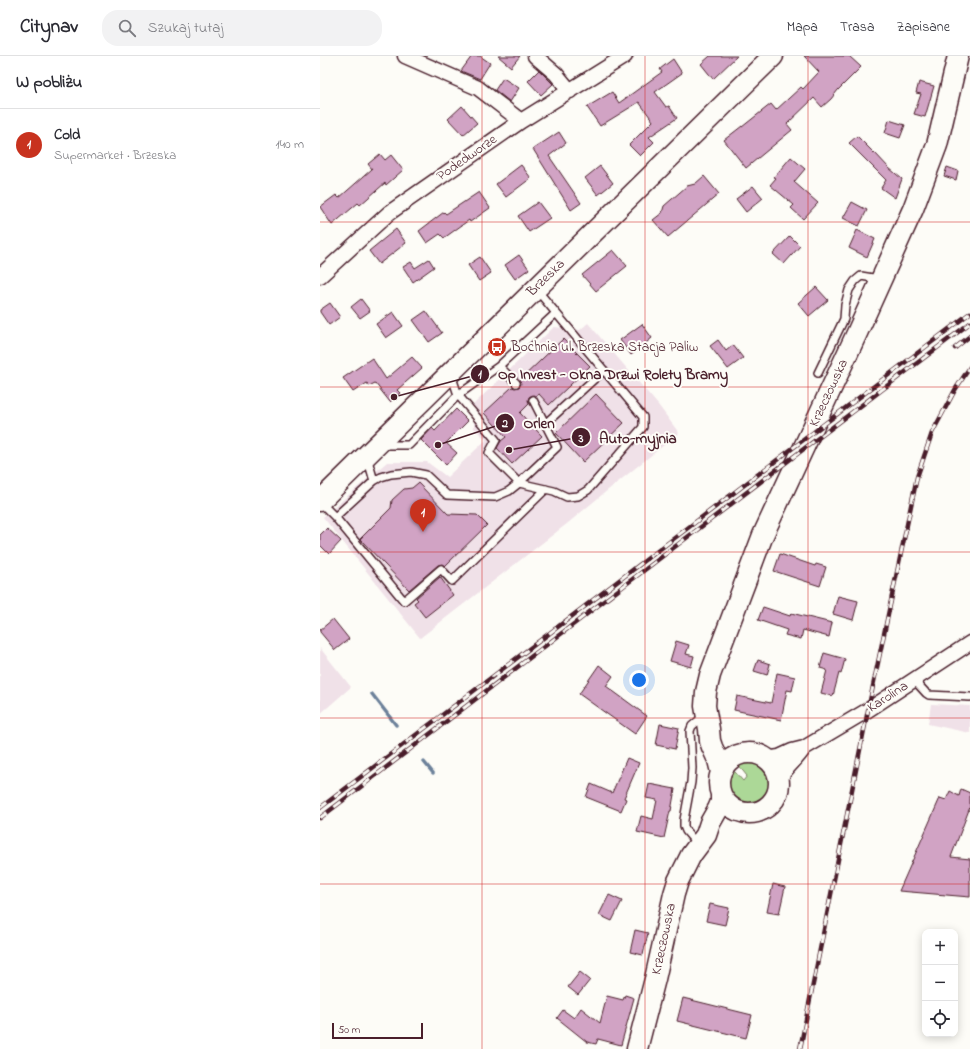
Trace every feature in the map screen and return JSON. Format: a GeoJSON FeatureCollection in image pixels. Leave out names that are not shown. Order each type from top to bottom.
{"type":"FeatureCollection","features":[{"type":"Feature","properties":{"kind":"main road","name":"Brzeska"},"geometry":{"type":"LineString","coordinates":[[320,501],[773,56]]}},
{"type":"Feature","properties":{"kind":"main road","name":"Krzeczowska"},"geometry":{"type":"LineString","coordinates":[[721,772],[710,741],[705,699],[710,674],[763,535],[857,333],[913,208],[937,145],[958,56]]}},
{"type":"Feature","properties":{"kind":"main road"},"geometry":{"type":"LineString","coordinates":[[708,721],[729,749],[741,754]]}},
{"type":"Feature","properties":{"kind":"main road"},"geometry":{"type":"LineString","coordinates":[[747,753],[761,755],[767,759],[776,769],[779,780],[779,790],[773,802],[768,807],[751,814],[739,812],[728,806],[721,796],[719,784],[721,772],[724,766],[734,757],[747,753]]}},
{"type":"Feature","properties":{"kind":"main road","name":"Krzeczowska"},"geometry":{"type":"LineString","coordinates":[[637,1049],[678,881],[691,855],[702,840],[718,809],[721,802],[721,796]]}},
{"type":"Feature","properties":{"kind":"main road","name":"Krzeczowska"},"geometry":{"type":"LineString","coordinates":[[702,840],[739,812]]}},
{"type":"Feature","properties":{"kind":"street"},"geometry":{"type":"LineString","coordinates":[[405,56],[478,88],[521,121]]}},
{"type":"Feature","properties":{"kind":"street"},"geometry":{"type":"LineString","coordinates":[[535,56],[556,74],[570,90]]}},
{"type":"Feature","properties":{"kind":"street","name":"Podedworze"},"geometry":{"type":"LineString","coordinates":[[320,276],[389,213],[521,121],[626,56]]}},
{"type":"Feature","properties":{"kind":"street","name":"Karolina"},"geometry":{"type":"LineString","coordinates":[[767,759],[779,757],[792,751],[804,748],[914,680],[970,643]]}},
{"type":"Feature","properties":{"kind":"street","name":"Karolina"},"geometry":{"type":"LineString","coordinates":[[779,780],[782,774],[800,755],[804,748]]}},
{"type":"Feature","properties":{"kind":"lane"},"geometry":{"type":"LineString","coordinates":[[818,373],[844,319],[845,305],[849,290],[855,281],[861,276],[881,280]]}},
{"type":"Feature","properties":{"kind":"lane"},"geometry":{"type":"LineString","coordinates":[[451,373],[458,395],[496,440],[489,453],[519,483],[554,491],[567,497],[578,496],[588,490],[643,428],[643,417],[536,289]]}},
{"type":"Feature","properties":{"kind":"lane"},"geometry":{"type":"LineString","coordinates":[[374,481],[372,450],[409,445],[458,395],[499,366],[556,313]]}},
{"type":"Feature","properties":{"kind":"lane"},"geometry":{"type":"LineString","coordinates":[[499,366],[516,383]]}},
{"type":"Feature","properties":{"kind":"lane"},"geometry":{"type":"LineString","coordinates":[[545,424],[604,370]]}},
{"type":"Feature","properties":{"kind":"lane"},"geometry":{"type":"LineString","coordinates":[[335,518],[374,481],[391,474],[411,472],[426,475],[447,494],[495,497],[509,491],[557,447],[533,400]]}},
{"type":"Feature","properties":{"kind":"lane"},"geometry":{"type":"LineString","coordinates":[[320,501],[404,601],[441,570],[452,581],[546,490]]}},
{"type":"Feature","properties":{"kind":"lane"},"geometry":{"type":"LineString","coordinates":[[914,680],[929,695],[970,697]]}},
{"type":"Feature","properties":{"kind":"lane"},"geometry":{"type":"LineString","coordinates":[[702,840],[690,837],[686,831],[684,820],[692,768],[690,731],[696,722],[708,721]]}},
{"type":"Feature","properties":{"kind":"shaded area"},"geometry":{"type":"Polygon","coordinates":[[[588,323],[659,406],[679,433],[568,523],[420,638],[323,517],[387,462],[427,462],[447,477],[486,440],[474,428],[474,404],[554,327],[580,330],[588,323]]]}},
{"type":"Feature","properties":{"kind":"shaded area"},"geometry":{"type":"Polygon","coordinates":[[[320,648],[351,687],[320,714],[320,648]]]}},
{"type":"Feature","properties":{"kind":"shaded area"},"geometry":{"type":"Polygon","coordinates":[[[931,704],[970,706],[970,733],[928,724],[931,704]]]}},
{"type":"Feature","properties":{"kind":"green space"},"geometry":{"type":"Polygon","coordinates":[[[749,762],[758,765],[765,770],[770,785],[767,793],[762,799],[746,803],[738,800],[732,795],[729,780],[733,772],[735,772],[743,781],[747,776],[739,766],[743,763],[749,762]]]}},
{"type":"Feature","properties":{"kind":"building"},"geometry":{"type":"Polygon","coordinates":[[[472,56],[480,56],[490,63],[480,79],[461,71],[472,56]]]}},
{"type":"Feature","properties":{"kind":"building"},"geometry":{"type":"Polygon","coordinates":[[[498,56],[520,56],[511,67],[498,56]]]}},
{"type":"Feature","properties":{"kind":"building"},"geometry":{"type":"Polygon","coordinates":[[[710,56],[737,56],[713,79],[701,64],[710,56]]]}},
{"type":"Feature","properties":{"kind":"building"},"geometry":{"type":"Polygon","coordinates":[[[804,56],[849,56],[861,67],[822,107],[814,98],[787,124],[792,130],[746,168],[724,140],[771,104],[776,110],[801,87],[803,89],[819,72],[804,56]]]}},
{"type":"Feature","properties":{"kind":"building"},"geometry":{"type":"Polygon","coordinates":[[[673,59],[682,73],[655,92],[666,107],[669,106],[677,118],[649,137],[654,142],[640,156],[629,145],[653,121],[639,102],[600,126],[587,107],[612,92],[619,103],[662,72],[660,69],[673,59]]]}},
{"type":"Feature","properties":{"kind":"building"},"geometry":{"type":"Polygon","coordinates":[[[539,70],[553,84],[541,95],[528,81],[539,70]]]}},
{"type":"Feature","properties":{"kind":"building"},"geometry":{"type":"Polygon","coordinates":[[[503,78],[519,88],[510,102],[495,90],[503,78]]]}},
{"type":"Feature","properties":{"kind":"building"},"geometry":{"type":"Polygon","coordinates":[[[919,82],[934,86],[925,117],[914,114],[921,94],[916,93],[919,82]]]}},
{"type":"Feature","properties":{"kind":"building"},"geometry":{"type":"Polygon","coordinates":[[[462,106],[477,123],[463,135],[448,119],[462,106]]]}},
{"type":"Feature","properties":{"kind":"building"},"geometry":{"type":"Polygon","coordinates":[[[889,120],[905,125],[900,138],[885,133],[889,120]]]}},
{"type":"Feature","properties":{"kind":"building"},"geometry":{"type":"Polygon","coordinates":[[[559,132],[566,143],[549,156],[581,203],[571,210],[533,149],[559,132]]]}},
{"type":"Feature","properties":{"kind":"building"},"geometry":{"type":"Polygon","coordinates":[[[857,136],[902,179],[895,198],[881,188],[886,180],[849,143],[857,136]]]}},
{"type":"Feature","properties":{"kind":"building"},"geometry":{"type":"Polygon","coordinates":[[[380,154],[385,160],[391,155],[403,170],[386,185],[385,183],[360,205],[358,203],[332,225],[320,207],[336,195],[339,198],[372,169],[368,164],[380,154]]]}},
{"type":"Feature","properties":{"kind":"building"},"geometry":{"type":"Polygon","coordinates":[[[791,157],[805,169],[794,182],[818,203],[803,219],[791,208],[794,205],[770,185],[776,178],[774,177],[791,157]]]}},
{"type":"Feature","properties":{"kind":"building"},"geometry":{"type":"Polygon","coordinates":[[[521,165],[531,178],[506,197],[496,184],[521,165]]]}},
{"type":"Feature","properties":{"kind":"building"},"geometry":{"type":"Polygon","coordinates":[[[600,166],[613,183],[598,195],[585,178],[600,166]]]}},
{"type":"Feature","properties":{"kind":"building"},"geometry":{"type":"Polygon","coordinates":[[[947,167],[958,171],[956,180],[944,176],[947,167]]]}},
{"type":"Feature","properties":{"kind":"building"},"geometry":{"type":"Polygon","coordinates":[[[704,176],[719,194],[668,237],[653,220],[662,213],[664,206],[687,186],[695,184],[704,176]]]}},
{"type":"Feature","properties":{"kind":"building"},"geometry":{"type":"Polygon","coordinates":[[[753,186],[763,198],[746,212],[736,199],[753,186]]]}},
{"type":"Feature","properties":{"kind":"building"},"geometry":{"type":"Polygon","coordinates":[[[479,192],[490,208],[470,222],[469,220],[444,238],[440,234],[427,243],[419,231],[444,212],[446,214],[479,192]]]}},
{"type":"Feature","properties":{"kind":"building"},"geometry":{"type":"Polygon","coordinates":[[[538,202],[550,218],[529,232],[518,216],[538,202]]]}},
{"type":"Feature","properties":{"kind":"building"},"geometry":{"type":"Polygon","coordinates":[[[852,202],[867,210],[859,226],[843,218],[852,202]]]}},
{"type":"Feature","properties":{"kind":"building"},"geometry":{"type":"Polygon","coordinates":[[[396,229],[406,243],[379,264],[369,251],[396,229]]]}},
{"type":"Feature","properties":{"kind":"building"},"geometry":{"type":"Polygon","coordinates":[[[857,230],[875,239],[867,257],[849,248],[857,230]]]}},
{"type":"Feature","properties":{"kind":"building"},"geometry":{"type":"Polygon","coordinates":[[[790,236],[800,246],[784,264],[773,254],[790,236]]]}},
{"type":"Feature","properties":{"kind":"building"},"geometry":{"type":"Polygon","coordinates":[[[613,250],[627,266],[596,291],[582,275],[613,250]]]}},
{"type":"Feature","properties":{"kind":"building"},"geometry":{"type":"Polygon","coordinates":[[[519,255],[529,269],[515,279],[505,265],[519,255]]]}},
{"type":"Feature","properties":{"kind":"building"},"geometry":{"type":"Polygon","coordinates":[[[480,257],[491,273],[479,281],[468,265],[480,257]]]}},
{"type":"Feature","properties":{"kind":"building"},"geometry":{"type":"Polygon","coordinates":[[[429,259],[434,267],[413,282],[403,267],[411,262],[415,268],[429,259]]]}},
{"type":"Feature","properties":{"kind":"building"},"geometry":{"type":"Polygon","coordinates":[[[816,287],[828,300],[809,316],[798,303],[816,287]]]}},
{"type":"Feature","properties":{"kind":"building"},"geometry":{"type":"Polygon","coordinates":[[[361,299],[370,311],[360,318],[351,307],[361,299]]]}},
{"type":"Feature","properties":{"kind":"building"},"geometry":{"type":"Polygon","coordinates":[[[330,303],[340,317],[329,325],[320,310],[330,303]]]}},
{"type":"Feature","properties":{"kind":"building"},"geometry":{"type":"Polygon","coordinates":[[[426,311],[442,333],[429,342],[413,320],[426,311]]]}},
{"type":"Feature","properties":{"kind":"building"},"geometry":{"type":"Polygon","coordinates":[[[393,312],[403,326],[386,338],[376,324],[393,312]]]}},
{"type":"Feature","properties":{"kind":"building"},"geometry":{"type":"Polygon","coordinates":[[[642,324],[652,338],[631,355],[620,340],[642,324]]]}},
{"type":"Feature","properties":{"kind":"building"},"geometry":{"type":"Polygon","coordinates":[[[563,339],[590,366],[549,405],[539,394],[529,397],[529,404],[520,413],[542,436],[512,464],[497,448],[501,441],[506,437],[484,413],[512,387],[519,387],[521,384],[520,380],[563,339]]]}},
{"type":"Feature","properties":{"kind":"building"},"geometry":{"type":"Polygon","coordinates":[[[718,340],[726,351],[733,345],[743,358],[728,369],[710,346],[718,340]]]}},
{"type":"Feature","properties":{"kind":"building"},"geometry":{"type":"Polygon","coordinates":[[[412,357],[422,368],[397,390],[400,393],[390,402],[375,383],[369,386],[367,383],[353,392],[343,378],[372,358],[386,379],[412,357]]]}},
{"type":"Feature","properties":{"kind":"building"},"geometry":{"type":"Polygon","coordinates":[[[596,394],[624,423],[583,462],[556,433],[596,394]]]}},
{"type":"Feature","properties":{"kind":"building"},"geometry":{"type":"Polygon","coordinates":[[[456,409],[468,421],[446,443],[457,453],[446,465],[421,440],[432,428],[435,431],[456,409]]]}},
{"type":"Feature","properties":{"kind":"building"},"geometry":{"type":"Polygon","coordinates":[[[418,483],[448,514],[477,515],[487,525],[445,566],[442,564],[438,565],[409,590],[360,539],[391,508],[392,500],[404,489],[412,488],[418,483]]]}},
{"type":"Feature","properties":{"kind":"building"},"geometry":{"type":"Polygon","coordinates":[[[327,528],[341,541],[329,554],[320,545],[320,535],[327,528]]]}},
{"type":"Feature","properties":{"kind":"building"},"geometry":{"type":"Polygon","coordinates":[[[780,554],[815,566],[816,564],[826,567],[820,586],[774,571],[780,554]]]}},
{"type":"Feature","properties":{"kind":"building"},"geometry":{"type":"Polygon","coordinates":[[[440,577],[453,595],[425,617],[414,603],[418,600],[416,598],[440,577]]]}},
{"type":"Feature","properties":{"kind":"building"},"geometry":{"type":"Polygon","coordinates":[[[838,596],[858,601],[853,620],[833,614],[838,596]]]}},
{"type":"Feature","properties":{"kind":"building"},"geometry":{"type":"Polygon","coordinates":[[[763,607],[790,616],[791,613],[832,623],[829,637],[803,630],[801,639],[785,635],[787,630],[758,620],[763,607]]]}},
{"type":"Feature","properties":{"kind":"building"},"geometry":{"type":"Polygon","coordinates":[[[333,619],[349,639],[335,650],[320,632],[320,630],[333,619]]]}},
{"type":"Feature","properties":{"kind":"building"},"geometry":{"type":"Polygon","coordinates":[[[676,641],[689,645],[686,654],[694,656],[691,667],[670,661],[676,641]]]}},
{"type":"Feature","properties":{"kind":"building"},"geometry":{"type":"Polygon","coordinates":[[[824,653],[845,659],[841,674],[839,673],[833,696],[821,693],[827,670],[820,668],[824,653]]]}},
{"type":"Feature","properties":{"kind":"building"},"geometry":{"type":"Polygon","coordinates":[[[758,660],[770,664],[767,675],[754,671],[758,660]]]}},
{"type":"Feature","properties":{"kind":"building"},"geometry":{"type":"Polygon","coordinates":[[[599,665],[613,676],[606,686],[647,716],[635,734],[579,694],[599,665]]]}},
{"type":"Feature","properties":{"kind":"building"},"geometry":{"type":"Polygon","coordinates":[[[777,673],[795,677],[792,691],[787,690],[781,720],[734,710],[737,696],[771,703],[777,673]]]}},
{"type":"Feature","properties":{"kind":"building"},"geometry":{"type":"Polygon","coordinates":[[[660,724],[679,728],[675,749],[656,745],[660,724]]]}},
{"type":"Feature","properties":{"kind":"building"},"geometry":{"type":"Polygon","coordinates":[[[627,758],[639,763],[624,798],[626,799],[621,811],[586,797],[591,784],[612,793],[627,758]]]}},
{"type":"Feature","properties":{"kind":"building"},"geometry":{"type":"Polygon","coordinates":[[[649,784],[675,789],[664,838],[637,832],[641,816],[653,819],[657,800],[646,798],[649,784]]]}},
{"type":"Feature","properties":{"kind":"building"},"geometry":{"type":"Polygon","coordinates":[[[961,789],[970,793],[970,807],[951,857],[970,859],[970,897],[899,891],[940,798],[946,800],[950,791],[959,796],[961,789]]]}},
{"type":"Feature","properties":{"kind":"building"},"geometry":{"type":"Polygon","coordinates":[[[773,884],[785,887],[779,914],[767,912],[773,884]]]}},
{"type":"Feature","properties":{"kind":"building"},"geometry":{"type":"Polygon","coordinates":[[[609,895],[622,901],[612,921],[599,915],[609,895]]]}},
{"type":"Feature","properties":{"kind":"building"},"geometry":{"type":"Polygon","coordinates":[[[710,904],[729,908],[725,925],[706,921],[710,904]]]}},
{"type":"Feature","properties":{"kind":"building"},"geometry":{"type":"Polygon","coordinates":[[[635,930],[648,933],[643,955],[630,952],[635,930]]]}},
{"type":"Feature","properties":{"kind":"building"},"geometry":{"type":"Polygon","coordinates":[[[580,972],[590,980],[578,995],[568,987],[580,972]]]}},
{"type":"Feature","properties":{"kind":"building"},"geometry":{"type":"Polygon","coordinates":[[[625,995],[634,998],[621,1045],[598,1039],[596,1044],[587,1042],[557,1018],[563,1010],[574,1018],[581,1008],[600,1023],[607,996],[623,1000],[625,995]]]}},
{"type":"Feature","properties":{"kind":"building"},"geometry":{"type":"Polygon","coordinates":[[[683,998],[752,1015],[746,1038],[677,1021],[683,998]]]}},
{"type":"Feature","properties":{"kind":"waterway"},"geometry":{"type":"LineString","coordinates":[[372,694],[396,725]]}},
{"type":"Feature","properties":{"kind":"waterway"},"geometry":{"type":"LineString","coordinates":[[424,762],[433,773]]}},
{"type":"Feature","properties":{"kind":"railway"},"geometry":{"type":"LineString","coordinates":[[320,808],[970,313]]}},
{"type":"Feature","properties":{"kind":"railway"},"geometry":{"type":"LineString","coordinates":[[320,818],[970,323]]}},
{"type":"Feature","properties":{"kind":"railway"},"geometry":{"type":"LineString","coordinates":[[955,348],[970,336]]}},
{"type":"Feature","properties":{"kind":"railway"},"geometry":{"type":"LineString","coordinates":[[800,1049],[868,710],[917,477],[932,433],[955,390],[970,367]]}},
{"type":"Feature","properties":{"kind":"place","name":"Bochnia ul. Brzeska Stacja Paliw"},"geometry":{"type":"Point","coordinates":[497,347]}},
{"type":"Feature","properties":{"kind":"place","name":"Op Invest - Okna Drzwi Rolety Bramy"},"geometry":{"type":"Point","coordinates":[394,397]}},
{"type":"Feature","properties":{"kind":"place","name":"Orlen"},"geometry":{"type":"Point","coordinates":[438,445]}},
{"type":"Feature","properties":{"kind":"place","name":"Auto-myjnia"},"geometry":{"type":"Point","coordinates":[509,450]}},
{"type":"Feature","properties":{"kind":"place","name":"Cold"},"geometry":{"type":"Point","coordinates":[423,532]}}]}
